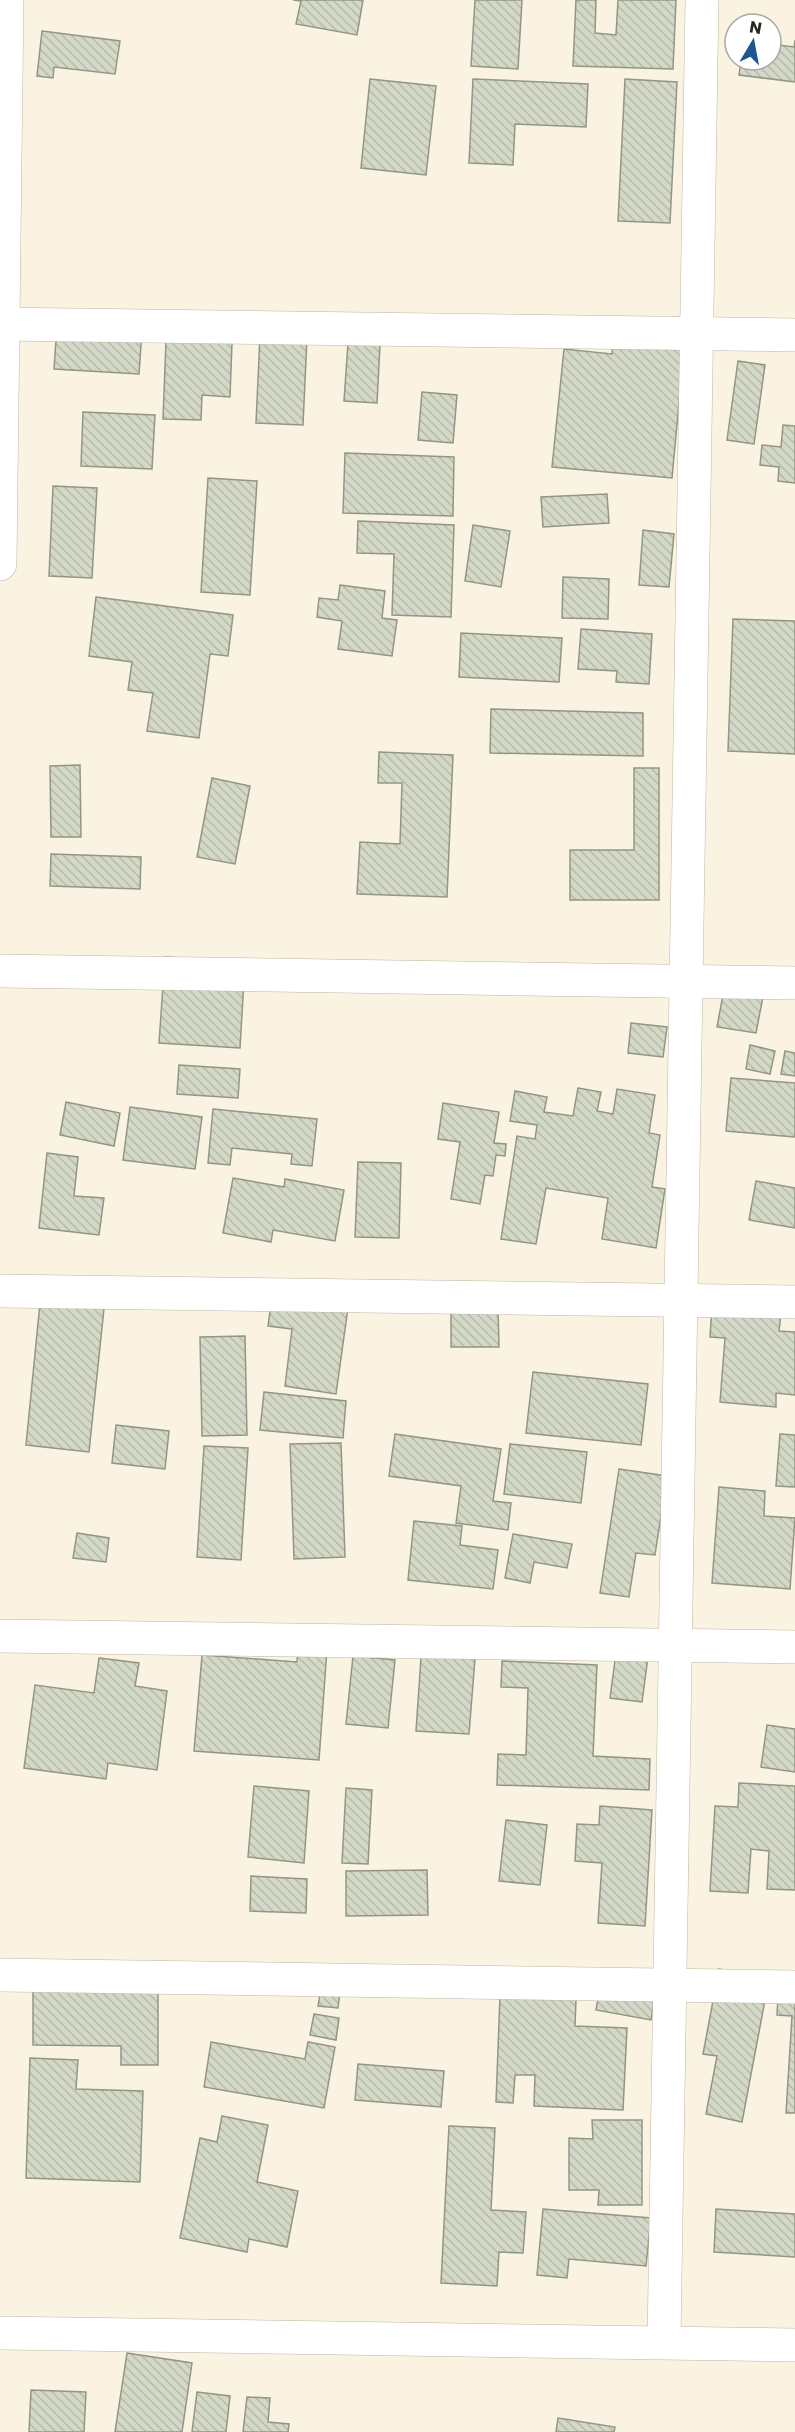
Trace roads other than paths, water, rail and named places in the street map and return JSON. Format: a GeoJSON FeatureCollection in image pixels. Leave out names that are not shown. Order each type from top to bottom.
{"type":"FeatureCollection","features":[{"type":"Feature","properties":{"kind":"street"},"geometry":{"type":"LineString","coordinates":[[0,564],[1,324],[7,0]]}},
{"type":"Feature","properties":{"kind":"street"},"geometry":{"type":"LineString","coordinates":[[664,2342],[702,0]]}},
{"type":"Feature","properties":{"kind":"street"},"geometry":{"type":"LineString","coordinates":[[1,324],[795,335]]}},
{"type":"Feature","properties":{"kind":"street"},"geometry":{"type":"LineString","coordinates":[[0,971],[795,983]]}},
{"type":"Feature","properties":{"kind":"street"},"geometry":{"type":"LineString","coordinates":[[0,1291],[795,1302]]}},
{"type":"Feature","properties":{"kind":"street"},"geometry":{"type":"LineString","coordinates":[[0,1636],[795,1647]]}},
{"type":"Feature","properties":{"kind":"street"},"geometry":{"type":"LineString","coordinates":[[0,1975],[795,1987]]}},
{"type":"Feature","properties":{"kind":"street"},"geometry":{"type":"LineString","coordinates":[[0,2333],[795,2344]]}}]}
